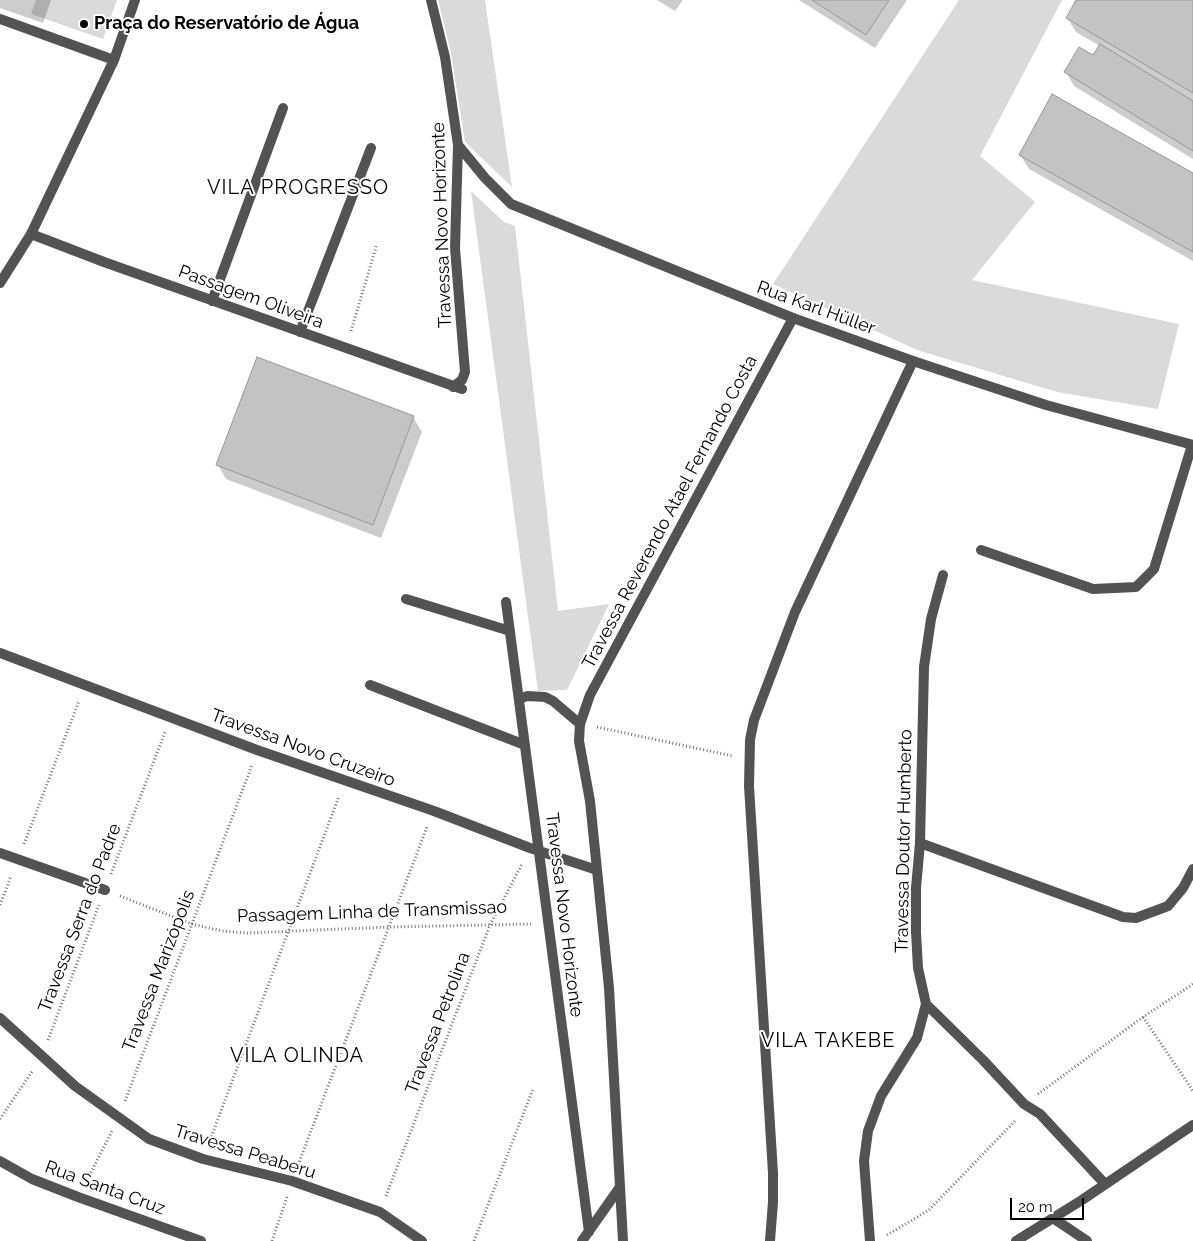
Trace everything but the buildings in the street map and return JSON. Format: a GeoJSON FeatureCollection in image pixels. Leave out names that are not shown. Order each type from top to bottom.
{"type":"FeatureCollection","features":[{"type":"Feature","properties":{"kind":"street"},"geometry":{"type":"LineString","coordinates":[[0,283],[31,234],[114,60],[135,0]]}},
{"type":"Feature","properties":{"kind":"street","name":"Travessa Novo Horizonte"},"geometry":{"type":"LineString","coordinates":[[430,0],[445,57],[458,145],[455,248],[465,372],[457,388]]}},
{"type":"Feature","properties":{"kind":"street"},"geometry":{"type":"LineString","coordinates":[[0,19],[114,60]]}},
{"type":"Feature","properties":{"kind":"street"},"geometry":{"type":"LineString","coordinates":[[212,301],[283,108]]}},
{"type":"Feature","properties":{"kind":"street","name":"Rua Karl Hüller"},"geometry":{"type":"LineString","coordinates":[[458,145],[485,178],[511,204],[793,318],[913,361],[1046,405],[1193,445]]}},
{"type":"Feature","properties":{"kind":"street"},"geometry":{"type":"LineString","coordinates":[[300,332],[371,148]]}},
{"type":"Feature","properties":{"kind":"street","name":"Passagem Oliveira"},"geometry":{"type":"LineString","coordinates":[[31,234],[457,388]]}},
{"type":"Feature","properties":{"kind":"street","name":"Travessa Reverendo Atael Fernando Costa"},"geometry":{"type":"LineString","coordinates":[[623,1241],[609,988],[590,801],[580,741],[580,724],[590,695],[793,318]]}},
{"type":"Feature","properties":{"kind":"street"},"geometry":{"type":"LineString","coordinates":[[770,1241],[773,1173],[748,760],[750,740],[754,720],[795,612],[913,361]]}},
{"type":"Feature","properties":{"kind":"street"},"geometry":{"type":"LineString","coordinates":[[981,550],[1093,588],[1136,587],[1154,569],[1193,445]]}},
{"type":"Feature","properties":{"kind":"street","name":"Travessa Doutor Humberto"},"geometry":{"type":"LineString","coordinates":[[926,1004],[918,968],[916,932],[924,667],[931,618],[943,575]]}},
{"type":"Feature","properties":{"kind":"street"},"geometry":{"type":"LineString","coordinates":[[406,599],[510,631]]}},
{"type":"Feature","properties":{"kind":"street","name":"Travessa Novo Horizonte"},"geometry":{"type":"LineString","coordinates":[[506,602],[520,699],[535,849],[548,923],[588,1232]]}},
{"type":"Feature","properties":{"kind":"street","name":"Travessa Novo Cruzeiro"},"geometry":{"type":"LineString","coordinates":[[0,653],[257,750],[597,870]]}},
{"type":"Feature","properties":{"kind":"street"},"geometry":{"type":"LineString","coordinates":[[370,685],[525,745]]}},
{"type":"Feature","properties":{"kind":"street"},"geometry":{"type":"LineString","coordinates":[[520,699],[527,696],[545,697],[559,705],[580,724]]}},
{"type":"Feature","properties":{"kind":"street"},"geometry":{"type":"LineString","coordinates":[[920,843],[1123,918],[1136,918],[1168,906],[1183,888],[1193,869]]}},
{"type":"Feature","properties":{"kind":"street"},"geometry":{"type":"LineString","coordinates":[[0,853],[105,890]]}},
{"type":"Feature","properties":{"kind":"street"},"geometry":{"type":"LineString","coordinates":[[870,1241],[864,1162],[868,1131],[881,1096],[917,1038],[926,1004],[983,1060],[1024,1104],[1040,1114],[1105,1184]]}},
{"type":"Feature","properties":{"kind":"street","name":"Travessa Peaberu"},"geometry":{"type":"LineString","coordinates":[[0,1018],[75,1086],[149,1139],[203,1159],[292,1181],[380,1212],[422,1241]]}},
{"type":"Feature","properties":{"kind":"street"},"geometry":{"type":"LineString","coordinates":[[1016,1241],[1082,1200],[1193,1125]]}},
{"type":"Feature","properties":{"kind":"street","name":"Rua Santa Cruz"},"geometry":{"type":"LineString","coordinates":[[0,1161],[32,1178],[78,1197],[201,1241]]}},
{"type":"Feature","properties":{"kind":"street"},"geometry":{"type":"LineString","coordinates":[[582,1241],[620,1187]]}},
{"type":"Feature","properties":{"kind":"street"},"geometry":{"type":"LineString","coordinates":[[1052,1218],[1087,1241]]}},
{"type":"Feature","properties":{"kind":"path"},"geometry":{"type":"LineString","coordinates":[[346,349],[376,244]]}},
{"type":"Feature","properties":{"kind":"path"},"geometry":{"type":"LineString","coordinates":[[0,905],[85,685]]}},
{"type":"Feature","properties":{"kind":"path","name":"Travessa Serra do Padre"},"geometry":{"type":"LineString","coordinates":[[0,1119],[42,1057],[170,718]]}},
{"type":"Feature","properties":{"kind":"path"},"geometry":{"type":"LineString","coordinates":[[580,724],[748,760]]}},
{"type":"Feature","properties":{"kind":"path","name":"Travessa Marizópolis"},"geometry":{"type":"LineString","coordinates":[[78,1197],[119,1118],[257,750]]}},
{"type":"Feature","properties":{"kind":"path"},"geometry":{"type":"LineString","coordinates":[[203,1159],[344,781]]}},
{"type":"Feature","properties":{"kind":"path"},"geometry":{"type":"LineString","coordinates":[[272,1241],[292,1181],[434,811]]}},
{"type":"Feature","properties":{"kind":"path","name":"Travessa Petrolina"},"geometry":{"type":"LineString","coordinates":[[380,1212],[490,925],[535,849]]}},
{"type":"Feature","properties":{"kind":"path","name":"Passagem Linha de Transmissao"},"geometry":{"type":"LineString","coordinates":[[105,890],[192,924],[222,932],[288,932],[389,927],[548,923]]}},
{"type":"Feature","properties":{"kind":"path"},"geometry":{"type":"LineString","coordinates":[[1143,1017],[1193,1091]]}},
{"type":"Feature","properties":{"kind":"path"},"geometry":{"type":"LineString","coordinates":[[474,1241],[533,1090]]}},
{"type":"Feature","properties":{"kind":"shaded area","name":"Praça do Reservatório de Água"},"geometry":{"type":"Polygon","coordinates":[[[36,0],[117,0],[103,39],[31,14],[36,0]]]}},
{"type":"Feature","properties":{"kind":"shaded area"},"geometry":{"type":"Polygon","coordinates":[[[438,0],[485,0],[512,187],[465,142],[451,53],[438,0]]]}},
{"type":"Feature","properties":{"kind":"shaded area"},"geometry":{"type":"Polygon","coordinates":[[[959,0],[1062,0],[980,156],[1035,202],[972,280],[1179,324],[1158,409],[1057,392],[917,350],[773,284],[959,0]]]}},
{"type":"Feature","properties":{"kind":"shaded area"},"geometry":{"type":"Polygon","coordinates":[[[471,191],[504,222],[515,226],[558,611],[609,604],[567,690],[538,691],[471,191]]]}},
{"type":"Feature","properties":{"kind":"place","name":"Praça do Reservatório de Água"},"geometry":{"type":"Point","coordinates":[84,24]}},
{"type":"Feature","properties":{"kind":"district","name":"VILA PROGRESSO"},"geometry":{"type":"Point","coordinates":[298,188]}},
{"type":"Feature","properties":{"kind":"district","name":"VILA TAKEBE"},"geometry":{"type":"Point","coordinates":[828,1041]}},
{"type":"Feature","properties":{"kind":"district","name":"VILA OLINDA"},"geometry":{"type":"Point","coordinates":[297,1056]}}]}
